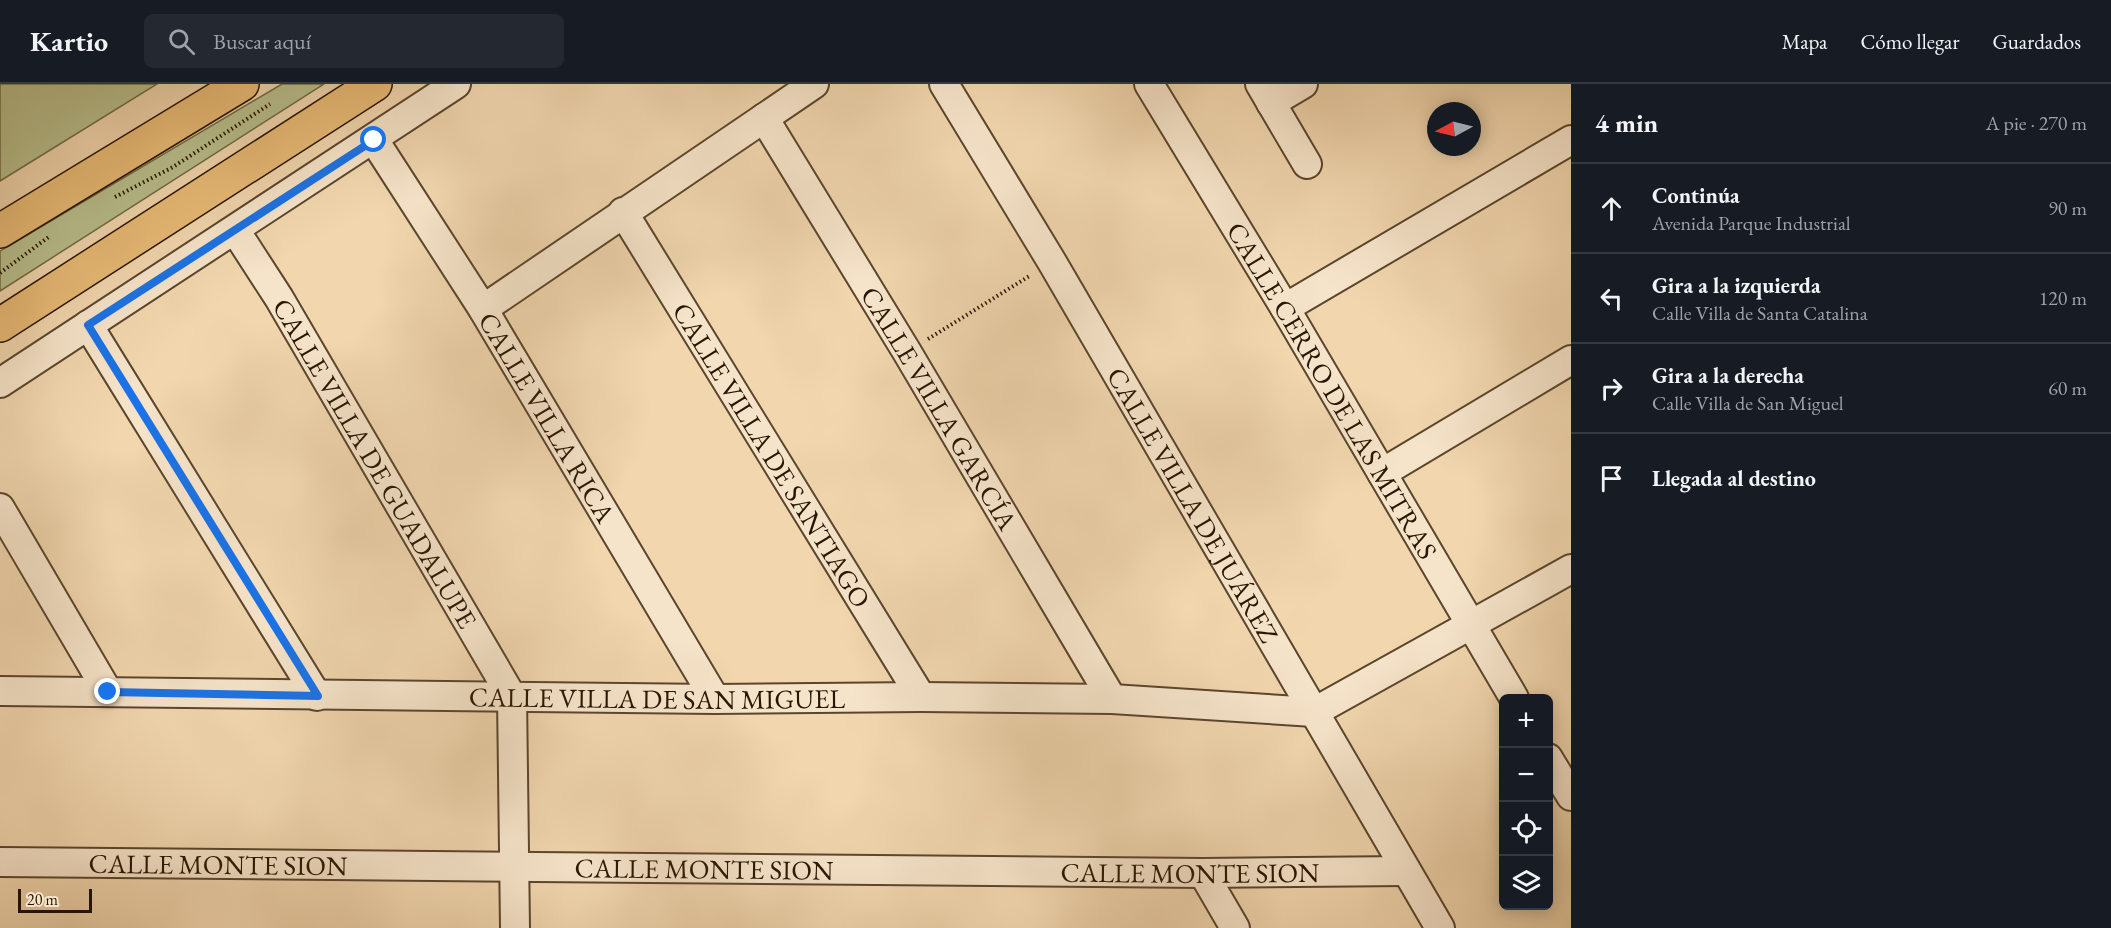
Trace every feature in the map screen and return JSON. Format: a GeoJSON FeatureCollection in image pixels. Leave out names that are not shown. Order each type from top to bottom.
{"type":"FeatureCollection","features":[{"type":"Feature","properties":{"kind":"main road"},"geometry":{"type":"LineString","coordinates":[[0,231],[242,84]]}},
{"type":"Feature","properties":{"kind":"main road"},"geometry":{"type":"LineString","coordinates":[[0,325],[375,84]]}},
{"type":"Feature","properties":{"kind":"street"},"geometry":{"type":"LineString","coordinates":[[0,383],[374,140],[456,84]]}},
{"type":"Feature","properties":{"kind":"street"},"geometry":{"type":"LineString","coordinates":[[483,309],[814,84]]}},
{"type":"Feature","properties":{"kind":"street","name":"CALLE VILLA DE JUÁREZ"},"geometry":{"type":"LineString","coordinates":[[944,84],[1052,262],[1440,928]]}},
{"type":"Feature","properties":{"kind":"street","name":"CALLE CERRO DE LAS MITRAS"},"geometry":{"type":"LineString","coordinates":[[1149,84],[1285,308],[1511,694]]}},
{"type":"Feature","properties":{"kind":"street"},"geometry":{"type":"LineString","coordinates":[[1303,84],[1265,93],[1307,164]]}},
{"type":"Feature","properties":{"kind":"street","name":"CALLE VILLA GARCÍA"},"geometry":{"type":"LineString","coordinates":[[764,118],[907,352],[1112,699]]}},
{"type":"Feature","properties":{"kind":"street","name":"CALLE VILLA RICA"},"geometry":{"type":"LineString","coordinates":[[374,140],[483,309],[715,699]]}},
{"type":"Feature","properties":{"kind":"street"},"geometry":{"type":"LineString","coordinates":[[1285,308],[1571,140]]}},
{"type":"Feature","properties":{"kind":"street","name":"CALLE VILLA DE SANTIAGO"},"geometry":{"type":"LineString","coordinates":[[622,213],[921,697]]}},
{"type":"Feature","properties":{"kind":"street","name":"CALLE VILLA DE GUADALUPE"},"geometry":{"type":"LineString","coordinates":[[235,230],[279,298],[512,698]]}},
{"type":"Feature","properties":{"kind":"street"},"geometry":{"type":"LineString","coordinates":[[88,325],[318,696]]}},
{"type":"Feature","properties":{"kind":"street"},"geometry":{"type":"LineString","coordinates":[[1382,473],[1571,360]]}},
{"type":"Feature","properties":{"kind":"street"},"geometry":{"type":"LineString","coordinates":[[0,508],[108,692]]}},
{"type":"Feature","properties":{"kind":"street"},"geometry":{"type":"LineString","coordinates":[[1314,712],[1571,569]]}},
{"type":"Feature","properties":{"kind":"street","name":"CALLE VILLA DE SAN MIGUEL"},"geometry":{"type":"LineString","coordinates":[[0,691],[512,698],[1112,699],[1314,712]]}},
{"type":"Feature","properties":{"kind":"street"},"geometry":{"type":"LineString","coordinates":[[512,698],[516,865],[515,928]]}},
{"type":"Feature","properties":{"kind":"street"},"geometry":{"type":"LineString","coordinates":[[1553,766],[1570,794]]}},
{"type":"Feature","properties":{"kind":"street","name":"CALLE MONTE SION"},"geometry":{"type":"LineString","coordinates":[[0,862],[1203,873],[1406,871]]}},
{"type":"Feature","properties":{"kind":"street"},"geometry":{"type":"LineString","coordinates":[[1203,873],[1235,928]]}},
{"type":"Feature","properties":{"kind":"path"},"geometry":{"type":"LineString","coordinates":[[114,198],[173,167],[270,104]]}},
{"type":"Feature","properties":{"kind":"path"},"geometry":{"type":"LineString","coordinates":[[0,273],[56,232]]}},
{"type":"Feature","properties":{"kind":"path"},"geometry":{"type":"LineString","coordinates":[[907,352],[1052,262]]}},
{"type":"Feature","properties":{"kind":"green space"},"geometry":{"type":"Polygon","coordinates":[[[0,84],[157,84],[0,181],[0,84]]]}},
{"type":"Feature","properties":{"kind":"green space"},"geometry":{"type":"Polygon","coordinates":[[[282,84],[324,84],[0,291],[0,251],[282,84]]]}},
{"type":"Feature","properties":{"kind":"route"},"geometry":{"type":"LineString","coordinates":[[108,692],[318,696],[88,325],[374,140]]}}]}
